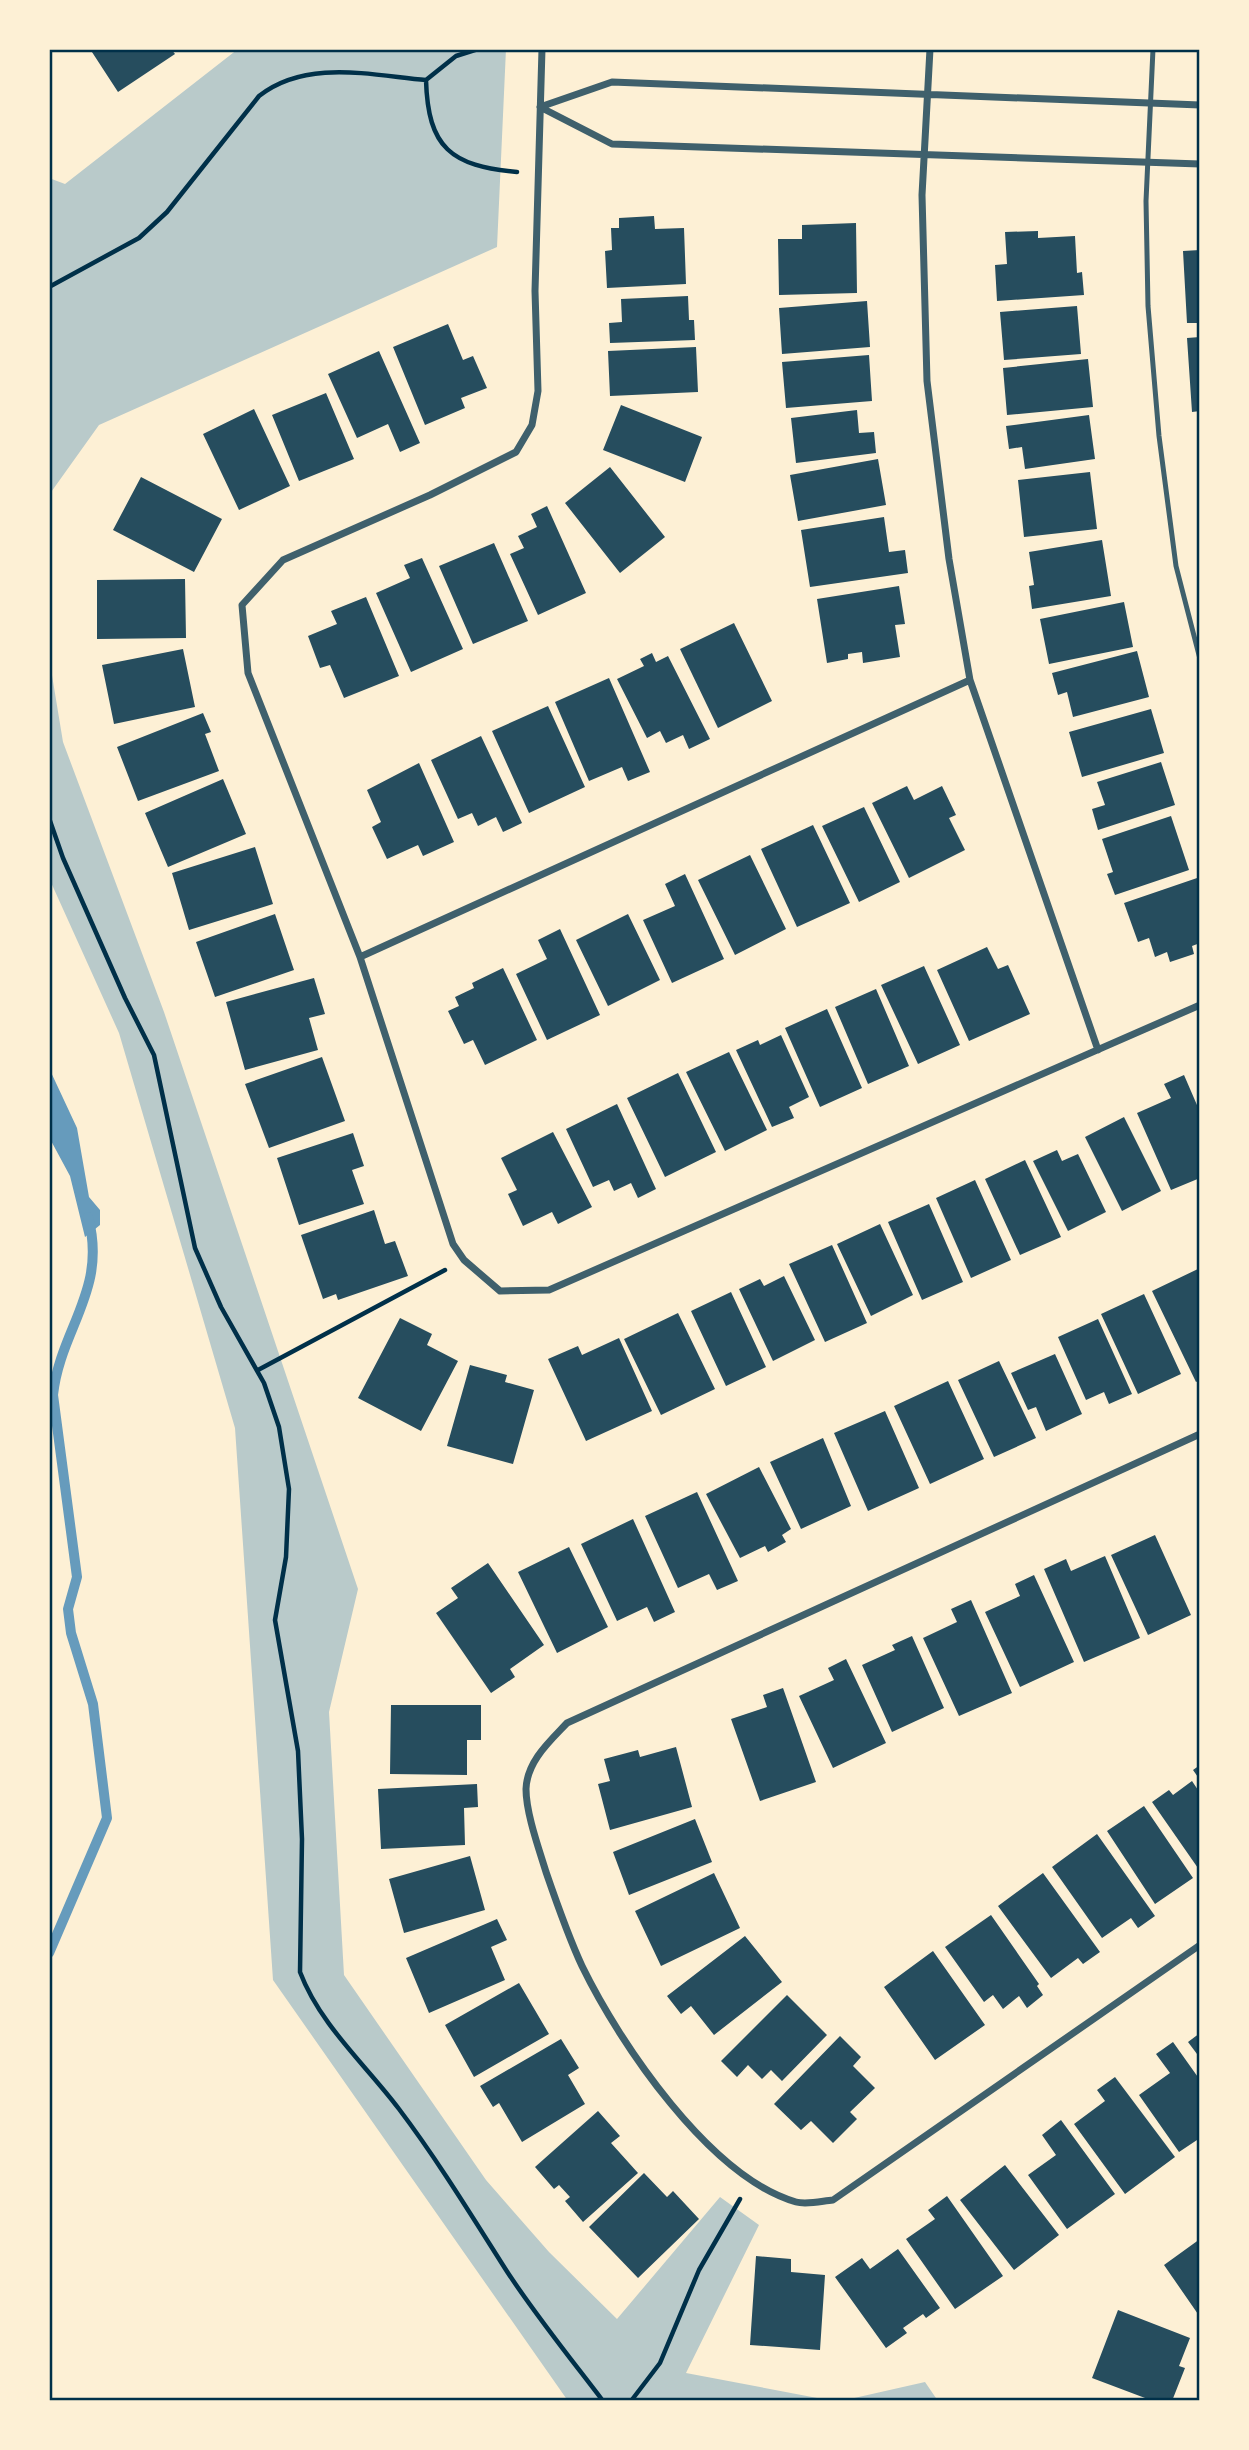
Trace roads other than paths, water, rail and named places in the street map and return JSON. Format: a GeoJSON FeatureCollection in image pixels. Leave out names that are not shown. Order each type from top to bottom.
{"type":"FeatureCollection","features":[{"type":"Feature","properties":{"kind":"street"},"geometry":{"type":"LineString","coordinates":[[542,49],[535,290],[538,391],[532,425],[516,452],[430,495],[283,560],[242,605],[248,673],[360,957],[448,1231],[464,1260],[500,1291],[549,1290],[1200,1005]]}},
{"type":"Feature","properties":{"kind":"street"},"geometry":{"type":"LineString","coordinates":[[930,49],[923,155],[927,381],[948,559],[970,680],[1098,1050]]}},
{"type":"Feature","properties":{"kind":"street"},"geometry":{"type":"LineString","coordinates":[[540,107],[612,82],[1200,105]]}},
{"type":"Feature","properties":{"kind":"street"},"geometry":{"type":"LineString","coordinates":[[540,107],[612,144],[1200,164]]}},
{"type":"Feature","properties":{"kind":"street"},"geometry":{"type":"LineString","coordinates":[[360,957],[970,680]]}},
{"type":"Feature","properties":{"kind":"street"},"geometry":{"type":"LineString","coordinates":[[1200,1434],[568,1723],[537,1755],[526,1788],[538,1847],[582,1967],[620,2033],[662,2092],[719,2155],[768,2192],[799,2203],[833,2200],[1200,1945]]}},
{"type":"Feature","properties":{"kind":"lane"},"geometry":{"type":"LineString","coordinates":[[1153,49],[1148,163],[1148,306],[1159,436],[1175,566],[1200,659]]}},
{"type":"Feature","properties":{"kind":"water"},"geometry":{"type":"Polygon","coordinates":[[[49,1068],[77,1128],[89,1197],[100,1210],[100,1225],[85,1237],[70,1176],[49,1137],[49,1068]]]}},
{"type":"Feature","properties":{"kind":"waterway"},"geometry":{"type":"LineString","coordinates":[[49,1953],[107,1818],[93,1704],[71,1633],[68,1609],[77,1577],[53,1395],[57,1371],[88,1288],[93,1243],[88,1217]]}}]}
